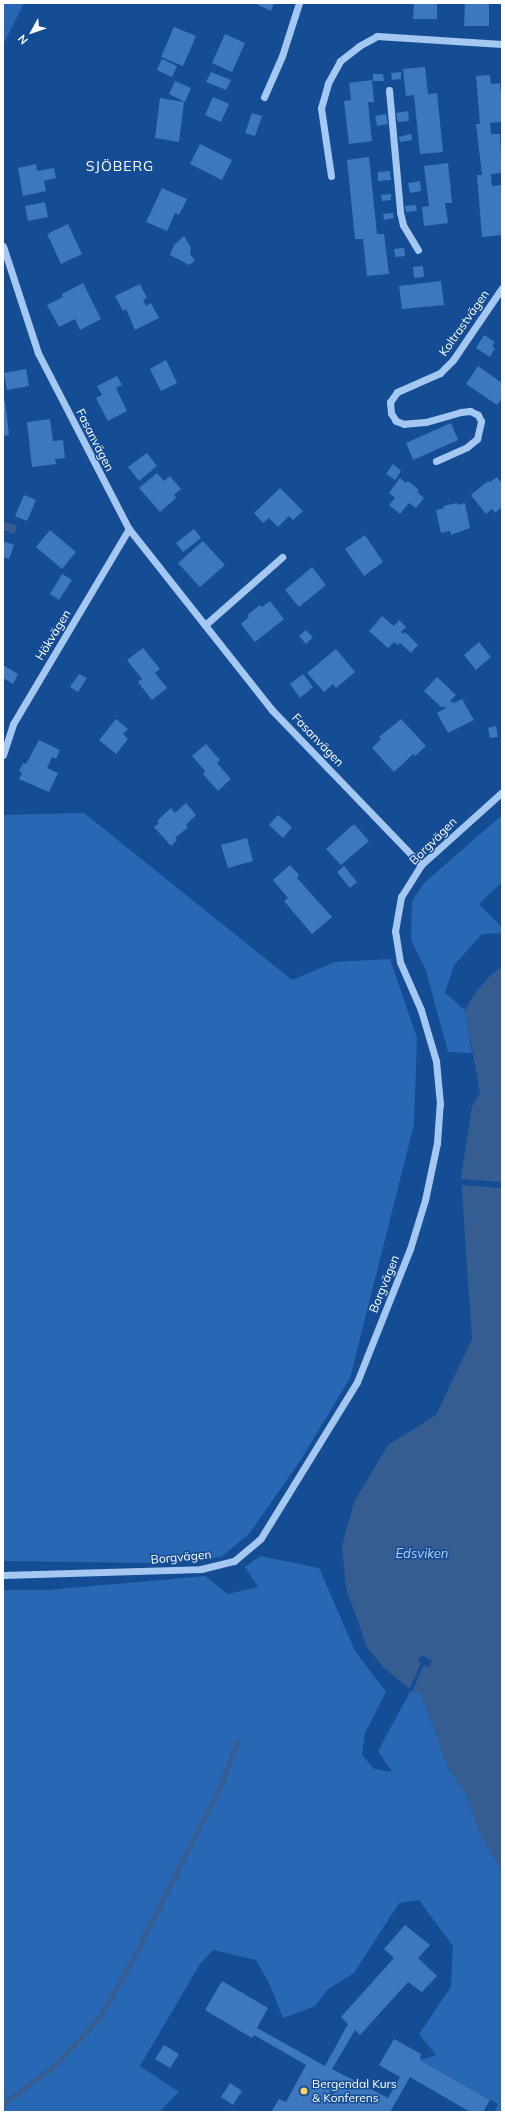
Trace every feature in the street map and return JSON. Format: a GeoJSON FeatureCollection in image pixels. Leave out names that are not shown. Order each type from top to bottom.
{"type":"FeatureCollection","features":[{"type":"Feature","properties":{"kind":"street"},"geometry":{"type":"LineString","coordinates":[[264,96],[282,56],[299,3]]}},
{"type":"Feature","properties":{"kind":"street"},"geometry":{"type":"LineString","coordinates":[[331,176],[321,108],[328,83],[340,62],[359,46],[377,36],[502,44]]}},
{"type":"Feature","properties":{"kind":"street"},"geometry":{"type":"LineString","coordinates":[[389,90],[400,212],[405,230],[418,250]]}},
{"type":"Feature","properties":{"kind":"street","name":"Fasanvägen"},"geometry":{"type":"LineString","coordinates":[[3,246],[38,353],[129,529],[272,710],[422,865]]}},
{"type":"Feature","properties":{"kind":"street","name":"Koltrastvägen"},"geometry":{"type":"LineString","coordinates":[[436,461],[467,448],[477,439],[481,421],[478,415],[470,411],[461,412],[425,422],[404,424],[396,421],[391,413],[390,402],[398,392],[440,373],[453,360],[502,288]]}},
{"type":"Feature","properties":{"kind":"street","name":"Hökvägen"},"geometry":{"type":"LineString","coordinates":[[3,755],[13,724],[129,529]]}},
{"type":"Feature","properties":{"kind":"street"},"geometry":{"type":"LineString","coordinates":[[205,625],[282,556]]}},
{"type":"Feature","properties":{"kind":"street","name":"Borgvägen"},"geometry":{"type":"LineString","coordinates":[[3,1575],[193,1569],[234,1561],[261,1538],[357,1382],[410,1249],[425,1200],[437,1143],[440,1104],[436,1062],[421,1010],[400,962],[395,931],[401,897],[422,865],[502,792]]}},
{"type":"Feature","properties":{"kind":"shaded area"},"geometry":{"type":"Polygon","coordinates":[[[3,3],[24,3],[4,43],[3,43],[3,3]]]}},
{"type":"Feature","properties":{"kind":"shaded area"},"geometry":{"type":"Polygon","coordinates":[[[84,813],[292,980],[335,962],[390,959],[417,1038],[414,1124],[350,1378],[300,1461],[249,1534],[221,1557],[157,1563],[3,1561],[3,815],[84,813]]]}},
{"type":"Feature","properties":{"kind":"shaded area"},"geometry":{"type":"Polygon","coordinates":[[[502,815],[502,882],[479,904],[502,927],[502,933],[482,934],[454,965],[445,993],[465,1010],[472,1053],[448,1052],[426,971],[411,940],[412,901],[424,883],[502,815]]]}},
{"type":"Feature","properties":{"kind":"shaded area"},"geometry":{"type":"Polygon","coordinates":[[[260,1556],[319,1568],[355,1651],[386,1692],[365,1733],[362,1755],[374,1769],[392,1772],[378,1751],[411,1690],[421,1694],[448,1768],[466,1794],[480,1834],[502,1871],[502,2112],[494,2112],[498,2104],[420,2060],[436,2055],[419,2034],[451,1987],[453,1946],[419,1900],[399,1903],[354,1973],[328,1989],[315,2006],[283,2018],[270,1985],[256,1960],[213,1950],[200,1964],[140,2066],[179,2092],[159,2112],[3,2112],[3,1590],[48,1590],[205,1576],[228,1594],[258,1587],[245,1567],[260,1556]]]}},
{"type":"Feature","properties":{"kind":"water"},"geometry":{"type":"Polygon","coordinates":[[[3,521],[17,526],[14,534],[3,530],[3,521]]]}},
{"type":"Feature","properties":{"kind":"water","name":"Edsviken"},"geometry":{"type":"Polygon","coordinates":[[[502,966],[502,1871],[480,1834],[466,1794],[448,1768],[421,1694],[411,1690],[383,1667],[367,1647],[346,1588],[342,1546],[354,1502],[388,1445],[436,1415],[472,1339],[461,1177],[472,1107],[480,1093],[465,1010],[476,992],[489,977],[502,966]]]}},
{"type":"Feature","properties":{"kind":"pier"},"geometry":{"type":"Polygon","coordinates":[[[460,1179],[502,1182],[502,1188],[459,1185],[460,1179]]]}},
{"type":"Feature","properties":{"kind":"pier"},"geometry":{"type":"Polygon","coordinates":[[[421,1655],[432,1661],[429,1667],[424,1665],[412,1692],[409,1690],[421,1663],[418,1661],[421,1655]]]}},
{"type":"Feature","properties":{"kind":"building"},"geometry":{"type":"Polygon","coordinates":[[[259,3],[274,3],[271,11],[258,5],[259,3]]]}},
{"type":"Feature","properties":{"kind":"building"},"geometry":{"type":"Polygon","coordinates":[[[414,3],[437,3],[437,19],[413,19],[414,3]]]}},
{"type":"Feature","properties":{"kind":"building"},"geometry":{"type":"Polygon","coordinates":[[[465,3],[489,3],[489,26],[464,26],[465,3]]]}},
{"type":"Feature","properties":{"kind":"building"},"geometry":{"type":"Polygon","coordinates":[[[174,27],[196,36],[183,66],[161,57],[174,27]]]}},
{"type":"Feature","properties":{"kind":"building"},"geometry":{"type":"Polygon","coordinates":[[[225,34],[245,43],[232,72],[212,63],[225,34]]]}},
{"type":"Feature","properties":{"kind":"building"},"geometry":{"type":"Polygon","coordinates":[[[162,59],[177,66],[172,77],[157,70],[162,59]]]}},
{"type":"Feature","properties":{"kind":"building"},"geometry":{"type":"Polygon","coordinates":[[[425,67],[428,94],[437,93],[443,152],[420,154],[414,95],[406,96],[403,69],[425,67]]]}},
{"type":"Feature","properties":{"kind":"building"},"geometry":{"type":"Polygon","coordinates":[[[211,72],[231,80],[226,90],[206,82],[211,72]]]}},
{"type":"Feature","properties":{"kind":"building"},"geometry":{"type":"Polygon","coordinates":[[[401,72],[401,79],[392,80],[391,73],[401,72]]]}},
{"type":"Feature","properties":{"kind":"building"},"geometry":{"type":"Polygon","coordinates":[[[373,74],[383,74],[384,81],[373,81],[373,74]]]}},
{"type":"Feature","properties":{"kind":"building"},"geometry":{"type":"Polygon","coordinates":[[[490,75],[491,84],[500,83],[502,108],[502,122],[490,123],[491,134],[500,134],[502,173],[491,174],[492,186],[502,185],[502,235],[482,237],[477,175],[482,175],[476,124],[480,124],[476,76],[490,75]]]}},
{"type":"Feature","properties":{"kind":"building"},"geometry":{"type":"Polygon","coordinates":[[[372,80],[374,102],[368,102],[372,141],[349,144],[344,101],[351,100],[349,83],[372,80]]]}},
{"type":"Feature","properties":{"kind":"building"},"geometry":{"type":"Polygon","coordinates":[[[175,81],[191,88],[185,102],[169,94],[175,81]]]}},
{"type":"Feature","properties":{"kind":"building"},"geometry":{"type":"Polygon","coordinates":[[[213,97],[229,104],[221,122],[205,115],[213,97]]]}},
{"type":"Feature","properties":{"kind":"building"},"geometry":{"type":"Polygon","coordinates":[[[160,98],[184,102],[179,142],[155,138],[160,98]]]}},
{"type":"Feature","properties":{"kind":"building"},"geometry":{"type":"Polygon","coordinates":[[[408,111],[409,121],[398,122],[396,113],[408,111]]]}},
{"type":"Feature","properties":{"kind":"building"},"geometry":{"type":"Polygon","coordinates":[[[252,113],[262,116],[255,136],[245,133],[252,113]]]}},
{"type":"Feature","properties":{"kind":"building"},"geometry":{"type":"Polygon","coordinates":[[[386,114],[388,124],[377,126],[375,116],[386,114]]]}},
{"type":"Feature","properties":{"kind":"building"},"geometry":{"type":"Polygon","coordinates":[[[411,134],[412,140],[400,142],[399,137],[411,134]]]}},
{"type":"Feature","properties":{"kind":"building"},"geometry":{"type":"Polygon","coordinates":[[[200,144],[232,160],[222,180],[190,164],[200,144]]]}},
{"type":"Feature","properties":{"kind":"building"},"geometry":{"type":"Polygon","coordinates":[[[369,157],[377,234],[384,234],[389,274],[367,276],[363,239],[355,239],[347,160],[369,157]]]}},
{"type":"Feature","properties":{"kind":"building"},"geometry":{"type":"Polygon","coordinates":[[[448,163],[452,203],[445,203],[448,223],[424,226],[422,207],[429,206],[424,166],[448,163]]]}},
{"type":"Feature","properties":{"kind":"building"},"geometry":{"type":"Polygon","coordinates":[[[36,164],[37,171],[54,168],[56,178],[44,181],[46,191],[23,196],[18,168],[36,164]]]}},
{"type":"Feature","properties":{"kind":"building"},"geometry":{"type":"Polygon","coordinates":[[[390,171],[391,180],[378,181],[378,172],[390,171]]]}},
{"type":"Feature","properties":{"kind":"building"},"geometry":{"type":"Polygon","coordinates":[[[420,181],[421,191],[410,193],[408,183],[420,181]]]}},
{"type":"Feature","properties":{"kind":"building"},"geometry":{"type":"Polygon","coordinates":[[[162,188],[187,199],[179,215],[175,213],[167,231],[146,222],[162,188]]]}},
{"type":"Feature","properties":{"kind":"building"},"geometry":{"type":"Polygon","coordinates":[[[391,194],[391,200],[382,201],[381,195],[391,194]]]}},
{"type":"Feature","properties":{"kind":"building"},"geometry":{"type":"Polygon","coordinates":[[[45,202],[48,217],[28,221],[25,206],[45,202]]]}},
{"type":"Feature","properties":{"kind":"building"},"geometry":{"type":"Polygon","coordinates":[[[416,205],[417,211],[406,212],[405,206],[416,205]]]}},
{"type":"Feature","properties":{"kind":"building"},"geometry":{"type":"Polygon","coordinates":[[[393,213],[394,218],[384,220],[383,214],[393,213]]]}},
{"type":"Feature","properties":{"kind":"building"},"geometry":{"type":"Polygon","coordinates":[[[68,224],[82,254],[61,264],[47,234],[68,224]]]}},
{"type":"Feature","properties":{"kind":"building"},"geometry":{"type":"Polygon","coordinates":[[[184,236],[191,248],[190,254],[195,261],[189,265],[170,255],[174,245],[184,236]]]}},
{"type":"Feature","properties":{"kind":"building"},"geometry":{"type":"Polygon","coordinates":[[[404,248],[405,256],[395,257],[394,249],[404,248]]]}},
{"type":"Feature","properties":{"kind":"building"},"geometry":{"type":"Polygon","coordinates":[[[423,266],[424,277],[414,278],[413,267],[423,266]]]}},
{"type":"Feature","properties":{"kind":"building"},"geometry":{"type":"Polygon","coordinates":[[[441,281],[444,305],[402,309],[399,286],[441,281]]]}},
{"type":"Feature","properties":{"kind":"building"},"geometry":{"type":"Polygon","coordinates":[[[83,283],[101,319],[80,330],[75,319],[59,327],[47,305],[63,297],[62,294],[83,283]]]}},
{"type":"Feature","properties":{"kind":"building"},"geometry":{"type":"Polygon","coordinates":[[[140,284],[147,298],[143,300],[146,306],[151,303],[159,318],[135,330],[126,309],[123,311],[115,296],[140,284]]]}},
{"type":"Feature","properties":{"kind":"building"},"geometry":{"type":"Polygon","coordinates":[[[484,335],[495,342],[492,346],[495,348],[490,357],[476,348],[484,335]]]}},
{"type":"Feature","properties":{"kind":"building"},"geometry":{"type":"Polygon","coordinates":[[[166,360],[177,383],[161,391],[150,369],[166,360]]]}},
{"type":"Feature","properties":{"kind":"building"},"geometry":{"type":"Polygon","coordinates":[[[478,366],[502,383],[502,398],[497,405],[466,384],[478,366]]]}},
{"type":"Feature","properties":{"kind":"building"},"geometry":{"type":"Polygon","coordinates":[[[26,369],[29,386],[7,390],[4,373],[26,369]]]}},
{"type":"Feature","properties":{"kind":"building"},"geometry":{"type":"Polygon","coordinates":[[[117,376],[122,385],[116,388],[127,411],[108,421],[96,398],[102,395],[97,386],[117,376]]]}},
{"type":"Feature","properties":{"kind":"building"},"geometry":{"type":"Polygon","coordinates":[[[3,401],[5,401],[9,435],[3,436],[3,401]]]}},
{"type":"Feature","properties":{"kind":"building"},"geometry":{"type":"Polygon","coordinates":[[[50,419],[53,441],[63,440],[65,458],[55,459],[56,464],[32,467],[27,422],[50,419]]]}},
{"type":"Feature","properties":{"kind":"building"},"geometry":{"type":"Polygon","coordinates":[[[451,423],[458,440],[413,460],[406,443],[451,423]]]}},
{"type":"Feature","properties":{"kind":"building"},"geometry":{"type":"Polygon","coordinates":[[[147,453],[157,466],[139,481],[128,467],[147,453]]]}},
{"type":"Feature","properties":{"kind":"building"},"geometry":{"type":"Polygon","coordinates":[[[393,464],[401,471],[395,480],[386,474],[393,464]]]}},
{"type":"Feature","properties":{"kind":"building"},"geometry":{"type":"Polygon","coordinates":[[[157,473],[164,481],[170,476],[181,489],[174,495],[176,498],[160,512],[139,488],[157,473]]]}},
{"type":"Feature","properties":{"kind":"building"},"geometry":{"type":"Polygon","coordinates":[[[497,477],[502,484],[502,507],[495,513],[492,509],[486,514],[471,495],[488,481],[490,482],[497,477]]]}},
{"type":"Feature","properties":{"kind":"building"},"geometry":{"type":"Polygon","coordinates":[[[400,478],[406,483],[408,481],[419,490],[417,492],[424,498],[416,508],[409,503],[400,514],[389,505],[395,498],[389,493],[400,478]]]}},
{"type":"Feature","properties":{"kind":"building"},"geometry":{"type":"Polygon","coordinates":[[[280,488],[303,511],[293,520],[289,516],[278,527],[269,518],[263,523],[254,513],[280,488]]]}},
{"type":"Feature","properties":{"kind":"building"},"geometry":{"type":"Polygon","coordinates":[[[24,495],[36,500],[27,521],[15,516],[24,495]]]}},
{"type":"Feature","properties":{"kind":"building"},"geometry":{"type":"Polygon","coordinates":[[[457,503],[458,505],[465,503],[470,528],[451,535],[450,531],[441,533],[436,510],[444,508],[443,506],[457,503]]]}},
{"type":"Feature","properties":{"kind":"building"},"geometry":{"type":"Polygon","coordinates":[[[194,529],[201,538],[183,552],[176,543],[194,529]]]}},
{"type":"Feature","properties":{"kind":"building"},"geometry":{"type":"Polygon","coordinates":[[[50,530],[76,552],[62,569],[36,547],[50,530]]]}},
{"type":"Feature","properties":{"kind":"building"},"geometry":{"type":"Polygon","coordinates":[[[365,535],[383,562],[364,576],[345,549],[365,535]]]}},
{"type":"Feature","properties":{"kind":"building"},"geometry":{"type":"Polygon","coordinates":[[[3,541],[14,545],[9,559],[3,557],[3,541]]]}},
{"type":"Feature","properties":{"kind":"building"},"geometry":{"type":"Polygon","coordinates":[[[203,541],[225,565],[200,587],[178,563],[203,541]]]}},
{"type":"Feature","properties":{"kind":"building"},"geometry":{"type":"Polygon","coordinates":[[[312,567],[326,585],[299,607],[285,590],[312,567]]]}},
{"type":"Feature","properties":{"kind":"building"},"geometry":{"type":"Polygon","coordinates":[[[62,574],[72,580],[59,600],[50,594],[62,574]]]}},
{"type":"Feature","properties":{"kind":"building"},"geometry":{"type":"Polygon","coordinates":[[[270,601],[284,619],[255,642],[241,624],[249,617],[247,615],[260,605],[262,607],[270,601]]]}},
{"type":"Feature","properties":{"kind":"building"},"geometry":{"type":"Polygon","coordinates":[[[382,616],[394,626],[399,620],[406,627],[401,632],[403,634],[405,632],[418,645],[411,653],[400,643],[398,645],[394,642],[388,648],[369,631],[382,616]]]}},
{"type":"Feature","properties":{"kind":"building"},"geometry":{"type":"Polygon","coordinates":[[[306,630],[313,637],[306,644],[299,636],[306,630]]]}},
{"type":"Feature","properties":{"kind":"building"},"geometry":{"type":"Polygon","coordinates":[[[479,642],[491,657],[476,670],[464,655],[479,642]]]}},
{"type":"Feature","properties":{"kind":"building"},"geometry":{"type":"Polygon","coordinates":[[[143,648],[160,669],[155,673],[167,688],[152,700],[138,682],[142,679],[127,660],[143,648]]]}},
{"type":"Feature","properties":{"kind":"building"},"geometry":{"type":"Polygon","coordinates":[[[336,649],[355,672],[336,688],[333,684],[324,692],[307,673],[336,649]]]}},
{"type":"Feature","properties":{"kind":"building"},"geometry":{"type":"Polygon","coordinates":[[[3,665],[18,674],[13,684],[3,678],[3,665]]]}},
{"type":"Feature","properties":{"kind":"building"},"geometry":{"type":"Polygon","coordinates":[[[79,674],[87,678],[78,692],[70,687],[79,674]]]}},
{"type":"Feature","properties":{"kind":"building"},"geometry":{"type":"Polygon","coordinates":[[[303,674],[313,687],[300,698],[290,684],[303,674]]]}},
{"type":"Feature","properties":{"kind":"building"},"geometry":{"type":"Polygon","coordinates":[[[437,677],[456,695],[450,701],[454,703],[462,699],[474,720],[448,733],[437,713],[446,708],[444,706],[442,708],[424,691],[437,677]]]}},
{"type":"Feature","properties":{"kind":"building"},"geometry":{"type":"Polygon","coordinates":[[[116,719],[128,729],[123,734],[128,739],[116,754],[99,740],[116,719]]]}},
{"type":"Feature","properties":{"kind":"building"},"geometry":{"type":"Polygon","coordinates":[[[401,719],[426,746],[415,756],[413,754],[394,772],[372,748],[381,739],[379,737],[401,719]]]}},
{"type":"Feature","properties":{"kind":"building"},"geometry":{"type":"Polygon","coordinates":[[[496,726],[498,737],[490,738],[488,728],[496,726]]]}},
{"type":"Feature","properties":{"kind":"building"},"geometry":{"type":"Polygon","coordinates":[[[39,740],[60,750],[56,759],[52,757],[47,768],[58,773],[49,792],[19,779],[22,773],[19,771],[23,763],[26,764],[39,740]]]}},
{"type":"Feature","properties":{"kind":"building"},"geometry":{"type":"Polygon","coordinates":[[[206,744],[220,760],[217,763],[231,779],[218,791],[203,774],[205,771],[192,756],[206,744]]]}},
{"type":"Feature","properties":{"kind":"building"},"geometry":{"type":"Polygon","coordinates":[[[186,803],[196,815],[186,825],[188,827],[175,838],[177,840],[171,846],[154,827],[159,823],[157,821],[171,808],[175,813],[186,803]]]}},
{"type":"Feature","properties":{"kind":"building"},"geometry":{"type":"Polygon","coordinates":[[[278,815],[292,827],[283,838],[269,825],[278,815]]]}},
{"type":"Feature","properties":{"kind":"building"},"geometry":{"type":"Polygon","coordinates":[[[354,824],[369,841],[341,865],[326,849],[354,824]]]}},
{"type":"Feature","properties":{"kind":"building"},"geometry":{"type":"Polygon","coordinates":[[[247,838],[253,861],[228,868],[221,845],[247,838]]]}},
{"type":"Feature","properties":{"kind":"building"},"geometry":{"type":"Polygon","coordinates":[[[290,865],[299,875],[297,878],[332,917],[312,934],[284,901],[288,898],[273,880],[290,865]]]}},
{"type":"Feature","properties":{"kind":"building"},"geometry":{"type":"Polygon","coordinates":[[[344,866],[357,882],[350,888],[337,872],[344,866]]]}},
{"type":"Feature","properties":{"kind":"building"},"geometry":{"type":"Polygon","coordinates":[[[405,1925],[430,1945],[418,1958],[437,1976],[422,1992],[408,1982],[360,2035],[355,2030],[332,2069],[388,2098],[400,2077],[379,2065],[394,2039],[421,2054],[420,2060],[490,2100],[483,2112],[470,2112],[410,2077],[390,2112],[271,2112],[279,2099],[286,2102],[306,2065],[254,2035],[252,2038],[205,2010],[222,1981],[268,2008],[257,2028],[325,2066],[348,2024],[341,2017],[394,1958],[384,1949],[405,1925]]]}},
{"type":"Feature","properties":{"kind":"building"},"geometry":{"type":"Polygon","coordinates":[[[164,2045],[179,2054],[170,2068],[155,2059],[164,2045]]]}},
{"type":"Feature","properties":{"kind":"building"},"geometry":{"type":"Polygon","coordinates":[[[230,2083],[242,2091],[233,2105],[221,2097],[230,2083]]]}},
{"type":"Feature","properties":{"kind":"waterway"},"geometry":{"type":"LineString","coordinates":[[3,2104],[55,2065],[99,2018],[130,1965],[221,1785],[237,1742]]}},
{"type":"Feature","properties":{"kind":"place","name":"Bergendal Kurs & Konferens"},"geometry":{"type":"Point","coordinates":[304,2091]}},
{"type":"Feature","properties":{"kind":"district","name":"SJÖBERG"},"geometry":{"type":"Point","coordinates":[120,166]}}]}
